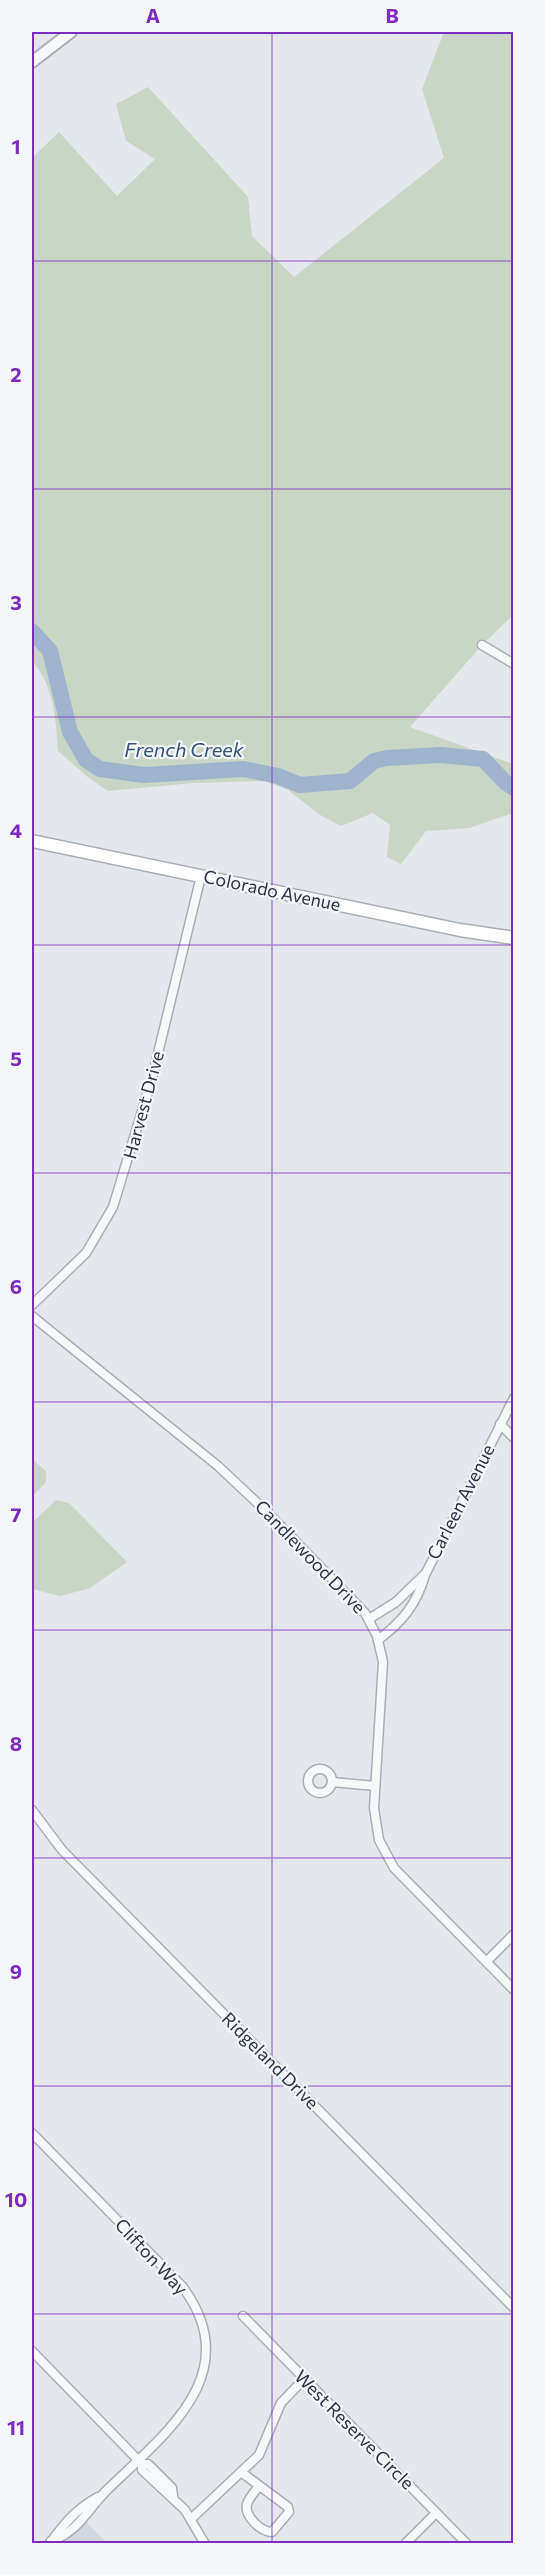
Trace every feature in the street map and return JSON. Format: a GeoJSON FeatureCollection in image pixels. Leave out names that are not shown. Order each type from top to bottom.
{"type":"FeatureCollection","features":[{"type":"Feature","properties":{"kind":"main road","name":"Colorado Avenue"},"geometry":{"type":"LineString","coordinates":[[32,841],[460,930],[513,938]]}},
{"type":"Feature","properties":{"kind":"street"},"geometry":{"type":"LineString","coordinates":[[32,62],[70,32]]}},
{"type":"Feature","properties":{"kind":"street"},"geometry":{"type":"LineString","coordinates":[[482,645],[513,664]]}},
{"type":"Feature","properties":{"kind":"street","name":"Harvest Drive"},"geometry":{"type":"LineString","coordinates":[[32,1305],[86,1253],[113,1208],[152,1078],[201,876]]}},
{"type":"Feature","properties":{"kind":"street","name":"Candlewood Drive"},"geometry":{"type":"LineString","coordinates":[[32,1316],[225,1472],[267,1512],[369,1619],[378,1640],[384,1671],[375,1785],[374,1815],[377,1832],[390,1861],[399,1874],[513,1990]]}},
{"type":"Feature","properties":{"kind":"street","name":"Carleen Avenue"},"geometry":{"type":"LineString","coordinates":[[378,1640],[399,1624],[419,1596],[425,1575],[513,1398]]}},
{"type":"Feature","properties":{"kind":"street"},"geometry":{"type":"LineString","coordinates":[[501,1424],[513,1437]]}},
{"type":"Feature","properties":{"kind":"street","name":"Carleen Avenue"},"geometry":{"type":"LineString","coordinates":[[369,1619],[396,1602],[425,1575]]}},
{"type":"Feature","properties":{"kind":"street"},"geometry":{"type":"LineString","coordinates":[[332,1782],[375,1785]]}},
{"type":"Feature","properties":{"kind":"street","name":"Ridgeland Drive"},"geometry":{"type":"LineString","coordinates":[[32,1810],[62,1850],[513,2308]]}},
{"type":"Feature","properties":{"kind":"street"},"geometry":{"type":"LineString","coordinates":[[486,1962],[513,1934]]}},
{"type":"Feature","properties":{"kind":"street","name":"Clifton Way"},"geometry":{"type":"LineString","coordinates":[[32,2133],[176,2279],[192,2300],[199,2317],[205,2352],[203,2370],[195,2395],[180,2417],[140,2462],[100,2496],[73,2514],[50,2542]]}},
{"type":"Feature","properties":{"kind":"street","name":"West Reserve Circle"},"geometry":{"type":"LineString","coordinates":[[243,2316],[467,2544]]}},
{"type":"Feature","properties":{"kind":"street"},"geometry":{"type":"LineString","coordinates":[[32,2351],[140,2462],[148,2464],[172,2488],[173,2496],[191,2519],[205,2544]]}},
{"type":"Feature","properties":{"kind":"street"},"geometry":{"type":"LineString","coordinates":[[191,2519],[261,2452],[284,2399],[304,2379]]}},
{"type":"Feature","properties":{"kind":"street"},"geometry":{"type":"LineString","coordinates":[[241,2472],[287,2506],[289,2510],[272,2532],[265,2532],[258,2526],[247,2506],[259,2486]]}},
{"type":"Feature","properties":{"kind":"street"},"geometry":{"type":"LineString","coordinates":[[405,2544],[436,2513]]}},
{"type":"Feature","properties":{"kind":"shaded area"},"geometry":{"type":"Polygon","coordinates":[[[85,2521],[107,2543],[60,2544],[69,2537],[85,2521]]]}},
{"type":"Feature","properties":{"kind":"green space"},"geometry":{"type":"Polygon","coordinates":[[[444,32],[513,32],[513,615],[482,645],[410,727],[513,764],[513,813],[469,828],[426,831],[401,864],[387,857],[390,825],[373,813],[341,826],[320,815],[288,790],[265,781],[193,783],[108,791],[90,779],[58,751],[55,715],[49,692],[39,670],[32,661],[32,158],[59,132],[117,196],[155,159],[126,141],[116,104],[148,87],[248,197],[252,236],[294,277],[444,158],[422,89],[444,32]]]}},
{"type":"Feature","properties":{"kind":"green space"},"geometry":{"type":"Polygon","coordinates":[[[32,1459],[46,1471],[46,1482],[32,1497],[32,1459]]]}},
{"type":"Feature","properties":{"kind":"green space"},"geometry":{"type":"Polygon","coordinates":[[[56,1500],[69,1503],[127,1562],[90,1588],[60,1596],[32,1589],[32,1523],[56,1500]]]}},
{"type":"Feature","properties":{"kind":"waterway","name":"French Creek"},"geometry":{"type":"LineString","coordinates":[[32,631],[50,651],[70,732],[86,760],[100,769],[144,775],[243,769],[278,776],[300,785],[350,781],[374,761],[387,758],[440,755],[483,759],[514,788]]}}]}
